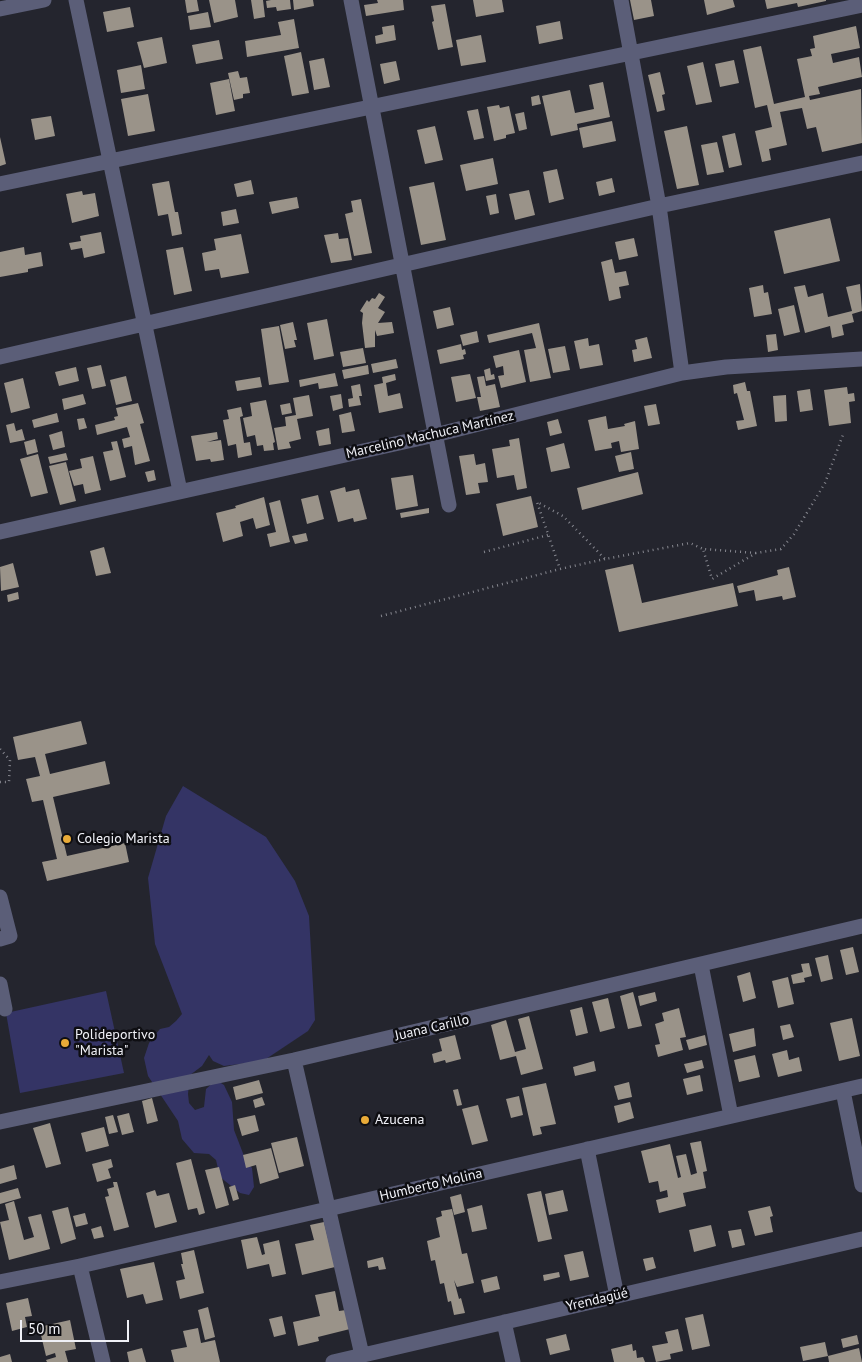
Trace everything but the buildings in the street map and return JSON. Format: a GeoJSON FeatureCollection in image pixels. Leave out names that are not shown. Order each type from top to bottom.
{"type":"FeatureCollection","features":[{"type":"Feature","properties":{"kind":"street"},"geometry":{"type":"LineString","coordinates":[[0,9],[44,0]]}},
{"type":"Feature","properties":{"kind":"street"},"geometry":{"type":"LineString","coordinates":[[76,0],[180,491]]}},
{"type":"Feature","properties":{"kind":"street"},"geometry":{"type":"LineString","coordinates":[[351,0],[448,505]]}},
{"type":"Feature","properties":{"kind":"street"},"geometry":{"type":"LineString","coordinates":[[621,0],[660,206],[682,373]]}},
{"type":"Feature","properties":{"kind":"street"},"geometry":{"type":"LineString","coordinates":[[0,184],[862,5]]}},
{"type":"Feature","properties":{"kind":"street"},"geometry":{"type":"LineString","coordinates":[[0,357],[660,206],[862,163]]}},
{"type":"Feature","properties":{"kind":"street","name":"Marcelino Machuca Martínez"},"geometry":{"type":"LineString","coordinates":[[0,532],[435,435],[682,373],[726,367],[862,359]]}},
{"type":"Feature","properties":{"kind":"street"},"geometry":{"type":"LineString","coordinates":[[0,897],[10,936],[0,939]]}},
{"type":"Feature","properties":{"kind":"street","name":"Juana Carillo"},"geometry":{"type":"LineString","coordinates":[[0,1122],[294,1060],[862,926]]}},
{"type":"Feature","properties":{"kind":"street"},"geometry":{"type":"LineString","coordinates":[[701,965],[732,1116]]}},
{"type":"Feature","properties":{"kind":"street"},"geometry":{"type":"LineString","coordinates":[[0,984],[5,1009]]}},
{"type":"Feature","properties":{"kind":"street"},"geometry":{"type":"LineString","coordinates":[[294,1060],[362,1356]]}},
{"type":"Feature","properties":{"kind":"street","name":"Humberto Molina"},"geometry":{"type":"LineString","coordinates":[[0,1282],[80,1266],[862,1086]]}},
{"type":"Feature","properties":{"kind":"street"},"geometry":{"type":"LineString","coordinates":[[843,1091],[862,1185]]}},
{"type":"Feature","properties":{"kind":"street"},"geometry":{"type":"LineString","coordinates":[[587,1149],[617,1296]]}},
{"type":"Feature","properties":{"kind":"street","name":"Yrendagüé"},"geometry":{"type":"LineString","coordinates":[[333,1362],[617,1296],[861,1243]]}},
{"type":"Feature","properties":{"kind":"street"},"geometry":{"type":"LineString","coordinates":[[80,1266],[103,1362]]}},
{"type":"Feature","properties":{"kind":"street"},"geometry":{"type":"LineString","coordinates":[[504,1322],[513,1362]]}},
{"type":"Feature","properties":{"kind":"path"},"geometry":{"type":"LineString","coordinates":[[381,616],[560,569],[690,543],[703,549],[756,553],[781,549],[794,534],[825,483],[844,432]]}},
{"type":"Feature","properties":{"kind":"path"},"geometry":{"type":"LineString","coordinates":[[560,569],[537,502],[563,516],[604,559]]}},
{"type":"Feature","properties":{"kind":"path"},"geometry":{"type":"LineString","coordinates":[[484,552],[548,535]]}},
{"type":"Feature","properties":{"kind":"path"},"geometry":{"type":"LineString","coordinates":[[703,549],[712,579],[756,553]]}},
{"type":"Feature","properties":{"kind":"path"},"geometry":{"type":"LineString","coordinates":[[0,749],[10,760],[9,782],[0,782]]}},
{"type":"Feature","properties":{"kind":"shaded area"},"geometry":{"type":"Polygon","coordinates":[[[183,786],[266,837],[295,881],[309,916],[315,1020],[308,1031],[263,1061],[224,1066],[213,1061],[209,1055],[202,1066],[190,1075],[189,1103],[195,1110],[204,1107],[206,1089],[216,1080],[224,1085],[232,1102],[234,1130],[246,1161],[252,1168],[254,1187],[249,1195],[240,1193],[220,1177],[216,1160],[209,1154],[194,1153],[182,1139],[178,1121],[148,1076],[144,1058],[149,1043],[160,1029],[169,1027],[182,1014],[155,944],[148,878],[166,816],[183,786]]]}},
{"type":"Feature","properties":{"kind":"shaded area","name":"Polideportivo \"Marista\""},"geometry":{"type":"Polygon","coordinates":[[[106,991],[124,1073],[20,1093],[6,1013],[106,991]]]}},
{"type":"Feature","properties":{"kind":"place","name":"Colegio Marista"},"geometry":{"type":"Point","coordinates":[67,839]}},
{"type":"Feature","properties":{"kind":"place","name":"Polideportivo \"Marista\""},"geometry":{"type":"Point","coordinates":[65,1043]}},
{"type":"Feature","properties":{"kind":"place","name":"Azucena"},"geometry":{"type":"Point","coordinates":[365,1120]}}]}
